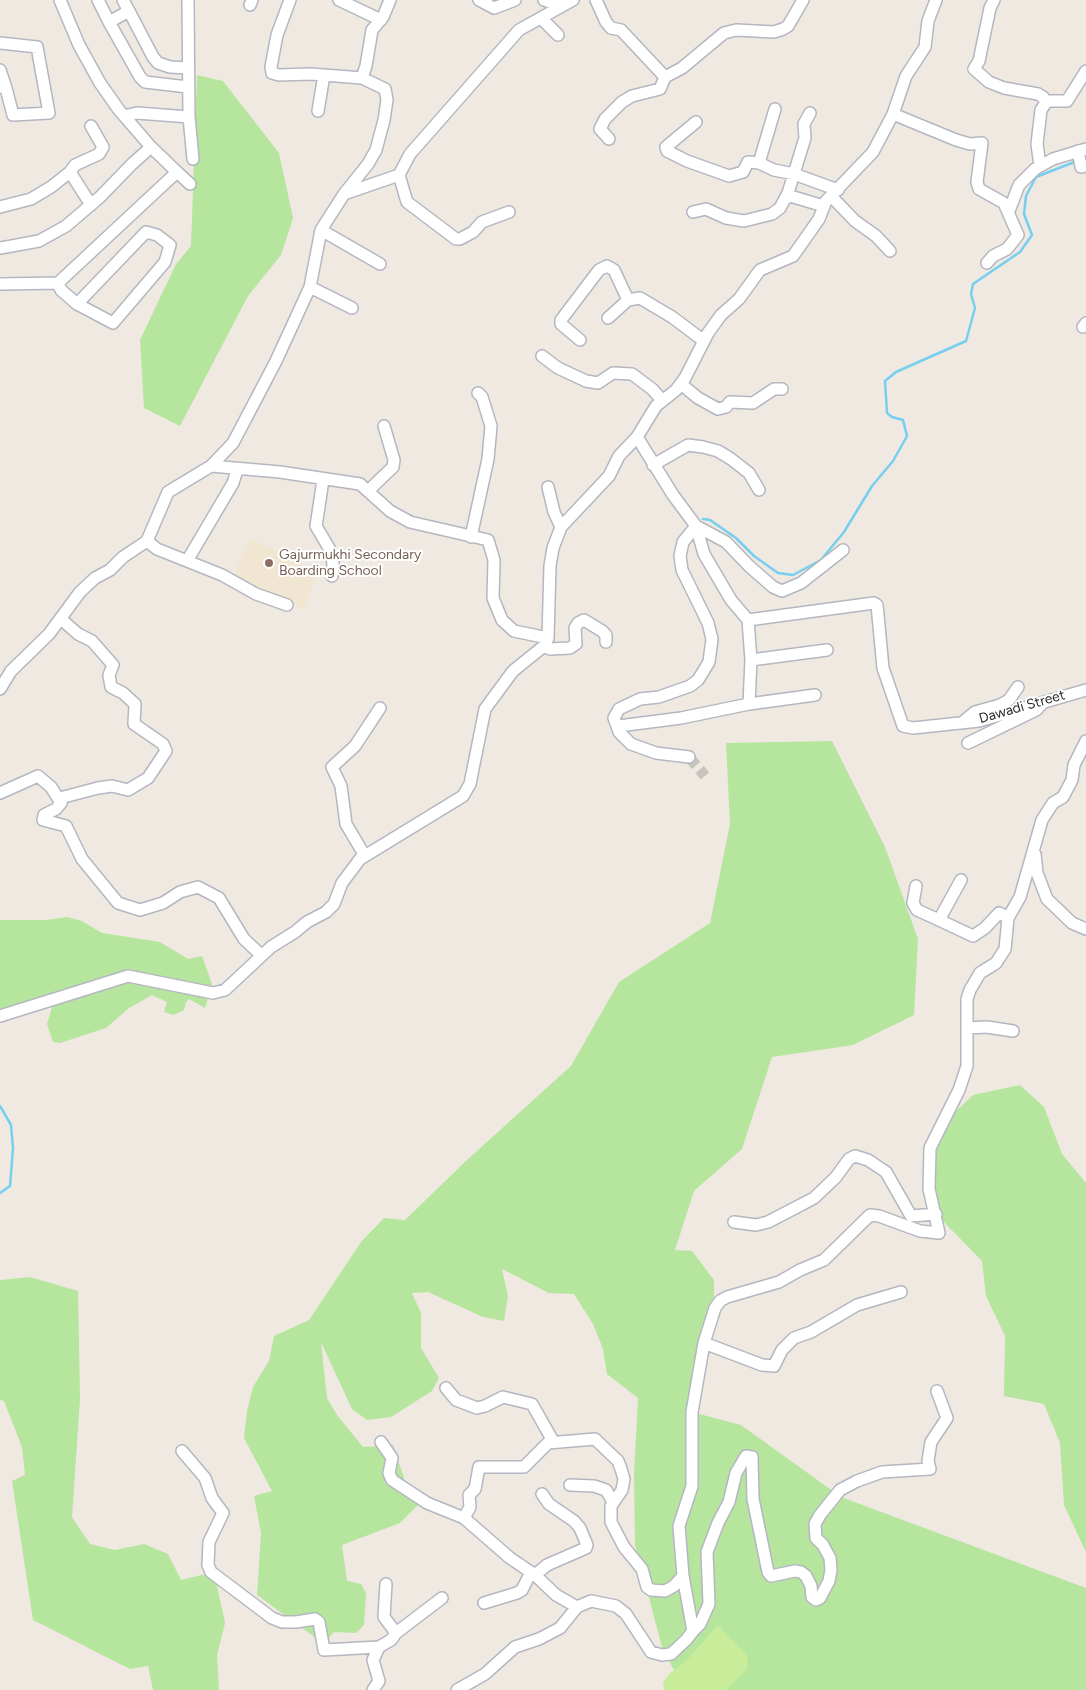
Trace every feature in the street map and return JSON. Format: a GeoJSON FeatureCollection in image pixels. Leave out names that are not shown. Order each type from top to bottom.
{"type":"FeatureCollection","features":[{"type":"Feature","properties":{"kind":"street"},"geometry":{"type":"LineString","coordinates":[[60,0],[79,45],[100,83],[124,116],[151,147],[190,184]]}},
{"type":"Feature","properties":{"kind":"street"},"geometry":{"type":"LineString","coordinates":[[98,0],[145,82],[188,87]]}},
{"type":"Feature","properties":{"kind":"street"},"geometry":{"type":"LineString","coordinates":[[123,0],[158,63],[170,67],[188,68]]}},
{"type":"Feature","properties":{"kind":"street"},"geometry":{"type":"LineString","coordinates":[[188,0],[188,87],[193,158]]}},
{"type":"Feature","properties":{"kind":"street"},"geometry":{"type":"LineString","coordinates":[[0,689],[19,661],[36,647],[61,619],[80,592],[95,578],[110,570],[123,557],[147,541],[168,492],[210,466],[232,442],[247,418],[310,287],[321,230],[344,194],[358,180],[376,150],[386,107],[385,89],[362,78],[324,75],[279,75],[272,73],[271,67],[277,35],[290,0]]}},
{"type":"Feature","properties":{"kind":"street"},"geometry":{"type":"LineString","coordinates":[[362,78],[372,30],[381,20],[390,0]]}},
{"type":"Feature","properties":{"kind":"street"},"geometry":{"type":"LineString","coordinates":[[479,0],[494,8],[515,0]]}},
{"type":"Feature","properties":{"kind":"street"},"geometry":{"type":"LineString","coordinates":[[544,0],[562,6]]}},
{"type":"Feature","properties":{"kind":"street"},"geometry":{"type":"LineString","coordinates":[[344,194],[399,175],[410,154],[519,30],[573,0]]}},
{"type":"Feature","properties":{"kind":"street"},"geometry":{"type":"LineString","coordinates":[[596,0],[606,22],[612,28],[621,30],[665,77]]}},
{"type":"Feature","properties":{"kind":"street"},"geometry":{"type":"LineString","coordinates":[[610,139],[600,129],[605,119],[622,102],[632,96],[660,89],[665,77],[682,68],[724,33],[736,30],[774,32],[783,29],[788,26],[802,0]]}},
{"type":"Feature","properties":{"kind":"street"},"geometry":{"type":"LineString","coordinates":[[606,642],[606,635],[602,631],[584,620],[578,623],[575,628],[576,644],[570,648],[550,649],[546,642],[550,566],[553,548],[561,527],[609,476],[619,456],[637,437],[656,406],[681,384],[721,315],[739,299],[760,270],[793,256],[808,236],[824,206],[834,193],[873,152],[893,114],[906,76],[925,48],[928,21],[936,0]]}},
{"type":"Feature","properties":{"kind":"street"},"geometry":{"type":"LineString","coordinates":[[994,0],[990,8],[979,61],[974,69],[989,82],[1004,88],[1038,94],[1046,103]]}},
{"type":"Feature","properties":{"kind":"street"},"geometry":{"type":"LineString","coordinates":[[346,1],[381,20]]}},
{"type":"Feature","properties":{"kind":"street"},"geometry":{"type":"LineString","coordinates":[[109,22],[129,11]]}},
{"type":"Feature","properties":{"kind":"street"},"geometry":{"type":"LineString","coordinates":[[541,18],[558,35]]}},
{"type":"Feature","properties":{"kind":"street"},"geometry":{"type":"LineString","coordinates":[[0,43],[37,47],[50,113],[13,115],[3,87],[0,70]]}},
{"type":"Feature","properties":{"kind":"street"},"geometry":{"type":"LineString","coordinates":[[1040,166],[1037,144],[1041,110],[1048,101],[1067,101],[1086,71]]}},
{"type":"Feature","properties":{"kind":"street"},"geometry":{"type":"LineString","coordinates":[[318,111],[324,75]]}},
{"type":"Feature","properties":{"kind":"street"},"geometry":{"type":"LineString","coordinates":[[759,163],[775,109]]}},
{"type":"Feature","properties":{"kind":"street"},"geometry":{"type":"LineString","coordinates":[[124,116],[137,113],[189,117]]}},
{"type":"Feature","properties":{"kind":"street"},"geometry":{"type":"LineString","coordinates":[[693,212],[706,208],[726,218],[744,221],[772,214],[780,208],[794,174],[805,138],[804,124],[810,113]]}},
{"type":"Feature","properties":{"kind":"street"},"geometry":{"type":"LineString","coordinates":[[893,114],[956,140],[970,144],[982,143],[977,182],[979,189],[1004,203],[1018,235],[1007,249],[993,256],[988,263]]}},
{"type":"Feature","properties":{"kind":"street"},"geometry":{"type":"LineString","coordinates":[[696,122],[666,147],[668,151],[687,161],[729,176],[743,172],[748,162],[759,163],[774,170],[794,174],[834,193],[854,221],[882,241],[890,251]]}},
{"type":"Feature","properties":{"kind":"street"},"geometry":{"type":"LineString","coordinates":[[0,207],[31,199],[51,187],[70,172],[74,165],[100,154],[103,147],[90,126]]}},
{"type":"Feature","properties":{"kind":"street"},"geometry":{"type":"LineString","coordinates":[[0,248],[39,241],[66,226],[91,206],[151,147]]}},
{"type":"Feature","properties":{"kind":"street"},"geometry":{"type":"LineString","coordinates":[[1009,211],[1020,185],[1034,169],[1053,159],[1082,150],[1084,167]]}},
{"type":"Feature","properties":{"kind":"street"},"geometry":{"type":"LineString","coordinates":[[70,172],[91,206]]}},
{"type":"Feature","properties":{"kind":"street"},"geometry":{"type":"LineString","coordinates":[[0,284],[58,283],[177,172]]}},
{"type":"Feature","properties":{"kind":"street"},"geometry":{"type":"LineString","coordinates":[[399,175],[407,202],[456,238],[460,239],[473,232],[482,222],[509,212]]}},
{"type":"Feature","properties":{"kind":"street"},"geometry":{"type":"LineString","coordinates":[[785,198],[790,196],[824,206]]}},
{"type":"Feature","properties":{"kind":"street"},"geometry":{"type":"LineString","coordinates":[[321,230],[380,264]]}},
{"type":"Feature","properties":{"kind":"street"},"geometry":{"type":"LineString","coordinates":[[58,283],[61,290],[77,304],[114,323],[165,262],[170,245],[157,235],[146,232],[77,304]]}},
{"type":"Feature","properties":{"kind":"street"},"geometry":{"type":"LineString","coordinates":[[580,340],[561,324],[560,320],[599,270],[607,266],[614,270],[628,300]]}},
{"type":"Feature","properties":{"kind":"street"},"geometry":{"type":"LineString","coordinates":[[310,287],[352,308]]}},
{"type":"Feature","properties":{"kind":"street"},"geometry":{"type":"LineString","coordinates":[[608,318],[628,300],[640,298],[704,342]]}},
{"type":"Feature","properties":{"kind":"street"},"geometry":{"type":"LineString","coordinates":[[542,356],[558,368],[586,381],[598,383],[613,373],[632,374],[652,389],[662,400]]}},
{"type":"Feature","properties":{"kind":"street"},"geometry":{"type":"LineString","coordinates":[[681,384],[698,398],[718,408],[726,407],[730,402],[753,403],[774,389],[782,388]]}},
{"type":"Feature","properties":{"kind":"street"},"geometry":{"type":"LineString","coordinates":[[471,537],[488,459],[490,426],[482,397],[478,393]]}},
{"type":"Feature","properties":{"kind":"street"},"geometry":{"type":"LineString","coordinates":[[368,491],[393,467],[394,460],[384,426]]}},
{"type":"Feature","properties":{"kind":"street"},"geometry":{"type":"LineString","coordinates":[[637,437],[653,465],[696,526],[704,554],[732,600],[748,620],[751,660],[749,704]]}},
{"type":"Feature","properties":{"kind":"street"},"geometry":{"type":"LineString","coordinates":[[653,465],[688,445],[703,447],[731,459],[749,473],[759,490]]}},
{"type":"Feature","properties":{"kind":"street"},"geometry":{"type":"LineString","coordinates":[[210,466],[237,470],[280,472],[323,480],[360,484],[390,512],[410,522],[488,540],[494,560],[493,598],[502,620],[514,631],[546,642]]}},
{"type":"Feature","properties":{"kind":"street"},"geometry":{"type":"LineString","coordinates":[[187,561],[220,506],[237,470]]}},
{"type":"Feature","properties":{"kind":"street"},"geometry":{"type":"LineString","coordinates":[[323,480],[316,526],[329,548],[333,563],[332,576]]}},
{"type":"Feature","properties":{"kind":"street"},"geometry":{"type":"LineString","coordinates":[[548,487],[554,512],[561,527]]}},
{"type":"Feature","properties":{"kind":"street"},"geometry":{"type":"LineString","coordinates":[[696,526],[726,542],[749,566],[773,587],[782,591],[801,583],[843,550]]}},
{"type":"Feature","properties":{"kind":"street"},"geometry":{"type":"LineString","coordinates":[[689,757],[656,753],[631,744],[619,732],[619,726],[614,718],[619,709],[640,699],[659,697],[690,686],[698,680],[709,662],[712,639],[708,623],[682,570],[680,556],[683,542],[696,526]]}},
{"type":"Feature","properties":{"kind":"street"},"geometry":{"type":"LineString","coordinates":[[147,541],[157,549],[222,575],[256,594],[287,606]]}},
{"type":"Feature","properties":{"kind":"street","name":"Dawadi Street"},"geometry":{"type":"LineString","coordinates":[[748,620],[831,608],[877,604],[883,668],[903,726],[913,728],[979,721],[1047,699],[1086,690]]}},
{"type":"Feature","properties":{"kind":"street"},"geometry":{"type":"LineString","coordinates":[[60,798],[112,786],[128,790],[148,778],[166,752],[163,744],[134,724],[135,704],[123,693],[112,687],[109,675],[113,665],[92,640],[78,634],[61,619]]}},
{"type":"Feature","properties":{"kind":"street"},"geometry":{"type":"LineString","coordinates":[[0,1016],[128,976],[213,994],[231,986],[261,954],[295,932],[306,922],[326,912],[334,904],[342,883],[360,859],[464,796],[470,784],[485,709],[513,671],[546,642]]}},
{"type":"Feature","properties":{"kind":"street"},"geometry":{"type":"LineString","coordinates":[[751,660],[827,650]]}},
{"type":"Feature","properties":{"kind":"street"},"geometry":{"type":"LineString","coordinates":[[964,722],[975,712],[1000,705],[1009,700],[1018,687]]}},
{"type":"Feature","properties":{"kind":"street"},"geometry":{"type":"LineString","coordinates":[[619,726],[681,718],[749,704],[815,695]]}},
{"type":"Feature","properties":{"kind":"street"},"geometry":{"type":"LineString","coordinates":[[968,743],[1036,710],[1047,699]]}},
{"type":"Feature","properties":{"kind":"street"},"geometry":{"type":"LineString","coordinates":[[365,856],[346,824],[340,786],[332,767],[355,746],[380,708]]}},
{"type":"Feature","properties":{"kind":"street"},"geometry":{"type":"LineString","coordinates":[[692,1631],[682,1576],[679,1526],[692,1486],[692,1412],[704,1343],[715,1308],[720,1301],[739,1292],[779,1282],[800,1270],[824,1260],[870,1215],[879,1216],[920,1231],[938,1233],[936,1214],[929,1189],[930,1148],[959,1090],[967,1066],[967,999],[980,973],[996,962],[1005,949],[1008,918],[1020,897],[1034,842],[1042,820],[1053,803],[1063,798],[1072,780],[1074,765],[1086,741]]}},
{"type":"Feature","properties":{"kind":"street"},"geometry":{"type":"LineString","coordinates":[[0,794],[12,790],[37,775],[62,802],[56,809],[44,816],[43,820],[66,826],[82,860],[118,903],[140,910],[163,904],[180,892],[198,887],[219,898],[244,939],[261,954]]}},
{"type":"Feature","properties":{"kind":"street"},"geometry":{"type":"LineString","coordinates":[[1034,842],[1037,873],[1046,898],[1072,923],[1086,929]]}},
{"type":"Feature","properties":{"kind":"street"},"geometry":{"type":"LineString","coordinates":[[939,920],[961,880]]}},
{"type":"Feature","properties":{"kind":"street"},"geometry":{"type":"LineString","coordinates":[[916,886],[913,903],[917,910],[973,936],[986,928],[999,913],[1003,914]]}},
{"type":"Feature","properties":{"kind":"street"},"geometry":{"type":"LineString","coordinates":[[967,1028],[996,1027],[1013,1031]]}},
{"type":"Feature","properties":{"kind":"street"},"geometry":{"type":"LineString","coordinates":[[734,1222],[756,1225],[768,1222],[814,1198],[836,1177],[849,1159],[855,1156],[868,1160],[886,1172],[910,1216],[936,1214]]}},
{"type":"Feature","properties":{"kind":"street"},"geometry":{"type":"LineString","coordinates":[[704,1343],[762,1364],[774,1366],[782,1350],[794,1338],[811,1332],[857,1305],[901,1292]]}},
{"type":"Feature","properties":{"kind":"street"},"geometry":{"type":"LineString","coordinates":[[446,1388],[456,1400],[477,1408],[503,1398],[532,1404],[553,1441]]}},
{"type":"Feature","properties":{"kind":"street"},"geometry":{"type":"LineString","coordinates":[[457,1690],[485,1674],[515,1647],[539,1639],[560,1628],[577,1606],[591,1601],[616,1606],[626,1614],[651,1652],[662,1655],[671,1654],[677,1650],[700,1624],[709,1604],[707,1552],[718,1523],[729,1502],[736,1473],[746,1456],[752,1457],[752,1499],[768,1572],[771,1576],[795,1571],[801,1572],[806,1576],[811,1586],[812,1597],[816,1600],[820,1598],[829,1581],[831,1570],[830,1558],[823,1545],[816,1538],[815,1524],[840,1490],[857,1481],[882,1472],[930,1469],[928,1461],[931,1442],[947,1418],[937,1391]]}},
{"type":"Feature","properties":{"kind":"street"},"geometry":{"type":"LineString","coordinates":[[464,1518],[470,1507],[469,1495],[476,1485],[479,1467],[499,1469],[524,1467],[548,1443],[553,1441],[570,1442],[590,1438],[609,1452],[618,1462],[624,1479],[622,1490],[613,1502],[610,1511],[615,1534],[642,1569],[647,1587],[651,1590],[665,1591],[674,1586],[682,1576]]}},
{"type":"Feature","properties":{"kind":"street"},"geometry":{"type":"LineString","coordinates":[[382,1442],[392,1458],[389,1473],[392,1480],[427,1503],[464,1518],[556,1595],[577,1606]]}},
{"type":"Feature","properties":{"kind":"street"},"geometry":{"type":"LineString","coordinates":[[182,1451],[205,1478],[212,1498],[223,1513],[209,1542],[208,1565],[211,1572],[272,1618],[282,1622],[315,1619],[320,1622],[324,1650],[379,1647],[391,1640],[396,1633],[442,1598]]}},
{"type":"Feature","properties":{"kind":"street"},"geometry":{"type":"LineString","coordinates":[[570,1485],[594,1486],[606,1490],[613,1502]]}},
{"type":"Feature","properties":{"kind":"street"},"geometry":{"type":"LineString","coordinates":[[484,1603],[517,1593],[522,1590],[533,1574],[547,1565],[586,1548],[587,1545],[580,1528],[574,1521],[550,1504],[542,1494]]}},
{"type":"Feature","properties":{"kind":"street"},"geometry":{"type":"LineString","coordinates":[[386,1584],[384,1617],[396,1633]]}},
{"type":"Feature","properties":{"kind":"street"},"geometry":{"type":"LineString","coordinates":[[373,1690],[379,1681],[373,1660],[379,1647]]}},
{"type":"Feature","properties":{"kind":"shaded area","name":"Gajurmukhi Secondary Boarding School"},"geometry":{"type":"Polygon","coordinates":[[[249,539],[281,552],[317,574],[304,609],[233,578],[249,539]]]}},
{"type":"Feature","properties":{"kind":"green space"},"geometry":{"type":"Polygon","coordinates":[[[197,75],[223,81],[279,153],[293,218],[281,255],[248,296],[180,426],[144,408],[140,340],[176,264],[191,246],[197,75]]]}},
{"type":"Feature","properties":{"kind":"green space"},"geometry":{"type":"Polygon","coordinates":[[[832,741],[885,847],[918,939],[914,1015],[853,1045],[772,1057],[742,1149],[694,1191],[675,1250],[692,1251],[714,1280],[714,1305],[692,1412],[741,1425],[841,1497],[1086,1588],[1086,1690],[684,1690],[662,1647],[635,1545],[634,1474],[638,1398],[607,1374],[603,1349],[593,1324],[574,1294],[549,1293],[502,1269],[508,1296],[504,1321],[483,1317],[428,1292],[412,1293],[421,1313],[421,1348],[439,1378],[432,1391],[391,1417],[367,1420],[352,1409],[321,1342],[327,1398],[337,1415],[363,1447],[393,1445],[405,1481],[425,1498],[400,1523],[342,1545],[347,1581],[361,1584],[366,1593],[364,1625],[356,1633],[334,1632],[324,1644],[257,1595],[261,1533],[254,1496],[272,1491],[244,1438],[247,1411],[253,1387],[269,1361],[274,1336],[309,1320],[361,1242],[384,1218],[405,1220],[468,1159],[571,1066],[619,982],[710,923],[730,824],[726,743],[832,741]]]}},
{"type":"Feature","properties":{"kind":"green space"},"geometry":{"type":"Polygon","coordinates":[[[67,917],[82,921],[102,933],[160,942],[188,959],[202,956],[212,984],[205,1008],[189,999],[184,1010],[173,1015],[164,1012],[167,1002],[152,995],[129,1008],[106,1028],[60,1043],[53,1042],[47,1024],[53,1004],[0,1012],[0,920],[46,920],[67,917]]]}},
{"type":"Feature","properties":{"kind":"green space"},"geometry":{"type":"Polygon","coordinates":[[[1020,1085],[1044,1107],[1062,1154],[1086,1183],[1086,1552],[1064,1505],[1060,1443],[1044,1404],[1004,1396],[1005,1336],[986,1296],[982,1261],[942,1220],[932,1193],[936,1138],[952,1115],[973,1095],[1020,1085]]]}},
{"type":"Feature","properties":{"kind":"green space"},"geometry":{"type":"Polygon","coordinates":[[[30,1277],[78,1291],[80,1399],[72,1517],[90,1544],[115,1550],[144,1544],[168,1554],[181,1580],[214,1572],[225,1623],[217,1655],[219,1690],[153,1690],[148,1666],[130,1669],[33,1620],[12,1481],[25,1475],[22,1447],[4,1401],[0,1400],[0,1280],[30,1277]]]}},
{"type":"Feature","properties":{"kind":"green space"},"geometry":{"type":"Polygon","coordinates":[[[717,1626],[747,1655],[748,1664],[746,1670],[727,1690],[664,1690],[663,1682],[669,1674],[687,1660],[717,1626]]]}},
{"type":"Feature","properties":{"kind":"waterway"},"geometry":{"type":"LineString","coordinates":[[703,519],[710,520],[736,538],[754,556],[778,573],[793,575],[821,560],[844,532],[872,486],[893,461],[907,436],[903,420],[892,417],[887,413],[885,381],[896,372],[966,341],[975,308],[971,294],[973,284],[1020,252],[1032,235],[1024,214],[1026,196],[1036,177],[1077,161]]}},
{"type":"Feature","properties":{"kind":"waterway"},"geometry":{"type":"LineString","coordinates":[[0,1106],[11,1125],[13,1148],[10,1186],[0,1193]]}},
{"type":"Feature","properties":{"kind":"tunnel"},"geometry":{"type":"LineString","coordinates":[[689,757],[705,776]]}},
{"type":"Feature","properties":{"kind":"place","name":"Gajurmukhi Secondary Boarding School"},"geometry":{"type":"Point","coordinates":[269,563]}}]}
